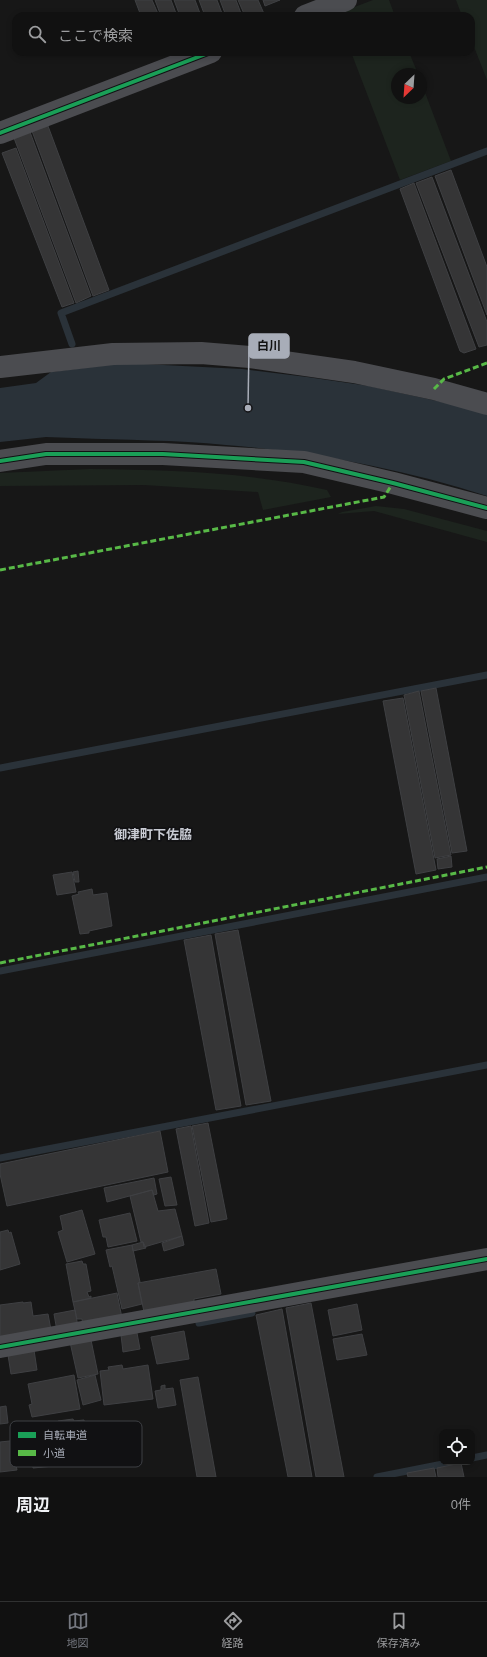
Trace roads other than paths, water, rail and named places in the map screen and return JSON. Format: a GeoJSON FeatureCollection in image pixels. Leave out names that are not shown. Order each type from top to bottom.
{"type":"FeatureCollection","features":[{"type":"Feature","properties":{"kind":"street"},"geometry":{"type":"LineString","coordinates":[[315,12],[346,0]]}},
{"type":"Feature","properties":{"kind":"street"},"geometry":{"type":"LineString","coordinates":[[0,132],[200,56]]}},
{"type":"Feature","properties":{"kind":"street"},"geometry":{"type":"LineString","coordinates":[[0,367],[113,354],[201,353],[243,356],[354,372],[434,389],[487,404]]}},
{"type":"Feature","properties":{"kind":"street"},"geometry":{"type":"LineString","coordinates":[[0,461],[46,454],[163,454],[304,462],[393,483],[487,508]]}},
{"type":"Feature","properties":{"kind":"street"},"geometry":{"type":"LineString","coordinates":[[0,1348],[487,1259]]}},
{"type":"Feature","properties":{"kind":"waterway"},"geometry":{"type":"LineString","coordinates":[[72,344],[61,313],[487,151]]}},
{"type":"Feature","properties":{"kind":"waterway"},"geometry":{"type":"LineString","coordinates":[[0,768],[487,675]]}},
{"type":"Feature","properties":{"kind":"waterway"},"geometry":{"type":"LineString","coordinates":[[0,971],[487,877]]}},
{"type":"Feature","properties":{"kind":"waterway"},"geometry":{"type":"LineString","coordinates":[[0,1158],[487,1065]]}},
{"type":"Feature","properties":{"kind":"waterway"},"geometry":{"type":"LineString","coordinates":[[199,1323],[252,1313]]}},
{"type":"Feature","properties":{"kind":"waterway"},"geometry":{"type":"LineString","coordinates":[[475,1457],[487,1455]]}},
{"type":"Feature","properties":{"kind":"waterway"},"geometry":{"type":"LineString","coordinates":[[377,1477],[439,1465]]}},
{"type":"Feature","properties":{"kind":"place","name":"白川"},"geometry":{"type":"Point","coordinates":[248,408]}},
{"type":"Feature","properties":{"kind":"district","name":"御津町下佐脇"},"geometry":{"type":"Point","coordinates":[153,834]}}]}
